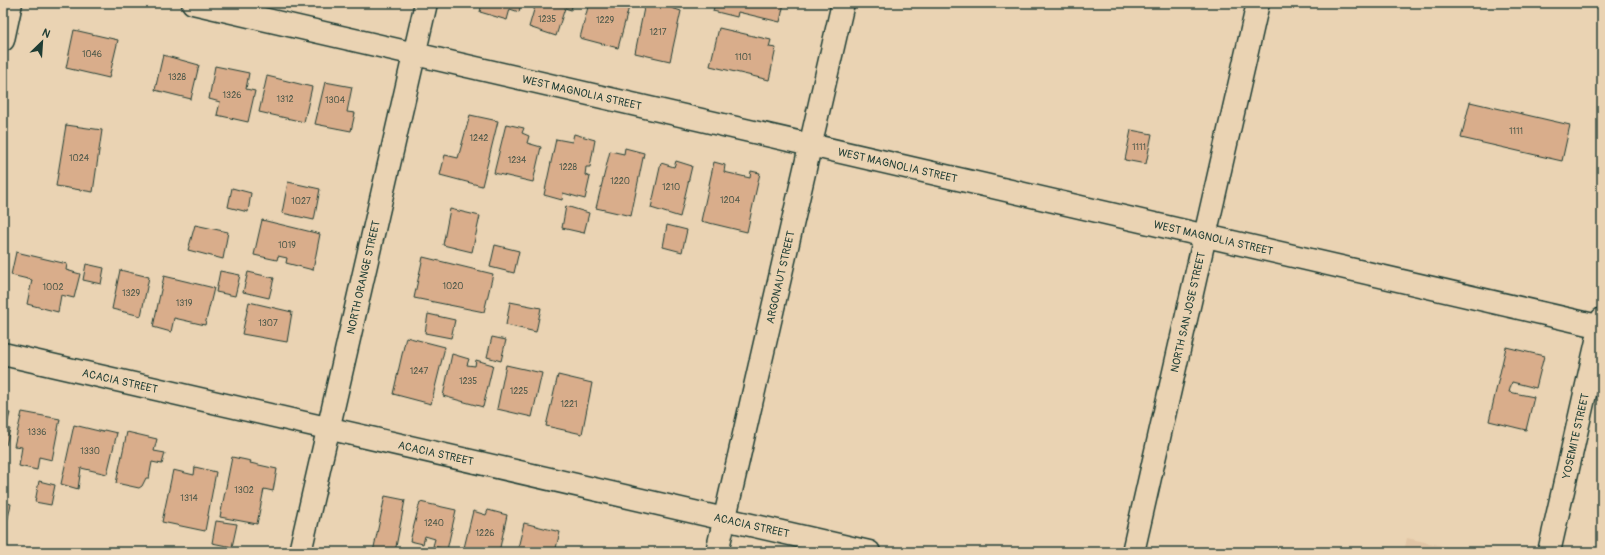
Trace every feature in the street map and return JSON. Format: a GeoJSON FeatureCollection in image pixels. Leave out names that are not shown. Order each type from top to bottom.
{"type":"FeatureCollection","features":[{"type":"Feature","properties":{"kind":"street"},"geometry":{"type":"LineString","coordinates":[[3,40],[11,3]]}},
{"type":"Feature","properties":{"kind":"street","name":"WEST MAGNOLIA STREET"},"geometry":{"type":"LineString","coordinates":[[193,3],[1206,236],[1601,324]]}},
{"type":"Feature","properties":{"kind":"street","name":"NORTH ORANGE STREET"},"geometry":{"type":"LineString","coordinates":[[300,552],[426,3]]}},
{"type":"Feature","properties":{"kind":"street","name":"ARGONAUT STREET"},"geometry":{"type":"LineString","coordinates":[[717,552],[843,3]]}},
{"type":"Feature","properties":{"kind":"street","name":"NORTH SAN JOSE STREET"},"geometry":{"type":"LineString","coordinates":[[1133,552],[1258,3]]}},
{"type":"Feature","properties":{"kind":"street","name":"YOSEMITE STREET"},"geometry":{"type":"LineString","coordinates":[[1549,552],[1601,324]]}},
{"type":"Feature","properties":{"kind":"street","name":"ACACIA STREET"},"geometry":{"type":"LineString","coordinates":[[3,354],[869,552]]}},
{"type":"Feature","properties":{"kind":"shaded area"},"geometry":{"type":"Polygon","coordinates":[[[1407,538],[1469,552],[1404,552],[1407,538]]]}},
{"type":"Feature","properties":{"kind":"building"},"geometry":{"type":"Polygon","coordinates":[[[482,3],[521,3],[519,12],[510,9],[507,20],[480,12],[482,3]]]}},
{"type":"Feature","properties":{"kind":"building"},"geometry":{"type":"Polygon","coordinates":[[[536,3],[573,3],[571,10],[565,8],[556,36],[529,27],[536,3]]]}},
{"type":"Feature","properties":{"kind":"building"},"geometry":{"type":"Polygon","coordinates":[[[589,3],[630,3],[618,48],[580,38],[589,3]]]}},
{"type":"Feature","properties":{"kind":"building"},"geometry":{"type":"Polygon","coordinates":[[[645,3],[670,3],[669,7],[681,11],[670,61],[635,53],[645,3]]]}},
{"type":"Feature","properties":{"kind":"building"},"geometry":{"type":"Polygon","coordinates":[[[715,3],[784,3],[780,22],[738,12],[737,17],[713,11],[715,3]]]}},
{"type":"Feature","properties":{"kind":"building"},"geometry":{"type":"Polygon","coordinates":[[[719,28],[771,40],[769,47],[776,48],[769,80],[710,66],[719,28]]]}},
{"type":"Feature","properties":{"kind":"building"},"geometry":{"type":"Polygon","coordinates":[[[74,30],[118,40],[109,78],[66,68],[74,30]]]}},
{"type":"Feature","properties":{"kind":"building"},"geometry":{"type":"Polygon","coordinates":[[[163,55],[199,65],[191,99],[155,90],[163,55]]]}},
{"type":"Feature","properties":{"kind":"building"},"geometry":{"type":"Polygon","coordinates":[[[215,66],[249,73],[246,89],[255,91],[248,122],[217,115],[220,102],[209,99],[215,66]]]}},
{"type":"Feature","properties":{"kind":"building"},"geometry":{"type":"Polygon","coordinates":[[[267,76],[312,87],[304,122],[259,112],[267,76]]]}},
{"type":"Feature","properties":{"kind":"building"},"geometry":{"type":"Polygon","coordinates":[[[325,82],[352,87],[347,112],[355,113],[351,131],[315,124],[325,82]]]}},
{"type":"Feature","properties":{"kind":"building"},"geometry":{"type":"Polygon","coordinates":[[[1470,102],[1570,125],[1562,161],[1461,138],[1470,102]]]}},
{"type":"Feature","properties":{"kind":"building"},"geometry":{"type":"Polygon","coordinates":[[[470,115],[498,121],[482,186],[440,175],[445,155],[458,158],[470,115]]]}},
{"type":"Feature","properties":{"kind":"building"},"geometry":{"type":"Polygon","coordinates":[[[506,124],[524,128],[522,133],[529,136],[527,143],[541,147],[533,182],[494,173],[506,124]]]}},
{"type":"Feature","properties":{"kind":"building"},"geometry":{"type":"Polygon","coordinates":[[[66,125],[102,130],[93,192],[56,186],[66,125]]]}},
{"type":"Feature","properties":{"kind":"building"},"geometry":{"type":"Polygon","coordinates":[[[1131,130],[1152,134],[1146,164],[1125,160],[1131,130]]]}},
{"type":"Feature","properties":{"kind":"building"},"geometry":{"type":"Polygon","coordinates":[[[574,134],[595,140],[590,167],[586,167],[585,175],[590,177],[585,199],[563,193],[562,200],[544,195],[556,139],[572,142],[574,134]]]}},
{"type":"Feature","properties":{"kind":"building"},"geometry":{"type":"Polygon","coordinates":[[[625,148],[644,153],[631,216],[596,208],[610,151],[624,154],[625,148]]]}},
{"type":"Feature","properties":{"kind":"building"},"geometry":{"type":"Polygon","coordinates":[[[676,161],[692,166],[680,217],[651,208],[661,163],[674,167],[676,161]]]}},
{"type":"Feature","properties":{"kind":"building"},"geometry":{"type":"Polygon","coordinates":[[[714,162],[725,165],[724,172],[750,178],[751,171],[760,173],[747,232],[701,221],[714,162]]]}},
{"type":"Feature","properties":{"kind":"building"},"geometry":{"type":"Polygon","coordinates":[[[288,182],[320,189],[314,220],[282,213],[288,182]]]}},
{"type":"Feature","properties":{"kind":"building"},"geometry":{"type":"Polygon","coordinates":[[[232,188],[251,193],[248,212],[228,207],[232,188]]]}},
{"type":"Feature","properties":{"kind":"building"},"geometry":{"type":"Polygon","coordinates":[[[566,206],[589,213],[584,233],[562,228],[566,206]]]}},
{"type":"Feature","properties":{"kind":"building"},"geometry":{"type":"Polygon","coordinates":[[[450,209],[480,216],[472,252],[443,245],[450,209]]]}},
{"type":"Feature","properties":{"kind":"building"},"geometry":{"type":"Polygon","coordinates":[[[262,220],[320,234],[313,270],[286,263],[287,258],[278,256],[277,260],[254,255],[262,220]]]}},
{"type":"Feature","properties":{"kind":"building"},"geometry":{"type":"Polygon","coordinates":[[[195,225],[228,232],[223,259],[188,250],[195,225]]]}},
{"type":"Feature","properties":{"kind":"building"},"geometry":{"type":"Polygon","coordinates":[[[667,225],[687,230],[682,252],[663,247],[667,225]]]}},
{"type":"Feature","properties":{"kind":"building"},"geometry":{"type":"Polygon","coordinates":[[[495,245],[519,251],[514,273],[490,267],[495,245]]]}},
{"type":"Feature","properties":{"kind":"building"},"geometry":{"type":"Polygon","coordinates":[[[16,252],[67,264],[66,270],[80,274],[74,298],[61,295],[58,312],[27,304],[32,280],[11,275],[16,252]]]}},
{"type":"Feature","properties":{"kind":"building"},"geometry":{"type":"Polygon","coordinates":[[[423,257],[493,274],[484,312],[414,298],[423,257]]]}},
{"type":"Feature","properties":{"kind":"building"},"geometry":{"type":"Polygon","coordinates":[[[86,264],[104,268],[101,284],[83,280],[86,264]]]}},
{"type":"Feature","properties":{"kind":"building"},"geometry":{"type":"Polygon","coordinates":[[[120,270],[149,277],[141,316],[112,309],[120,270]]]}},
{"type":"Feature","properties":{"kind":"building"},"geometry":{"type":"Polygon","coordinates":[[[220,271],[240,275],[235,296],[216,292],[220,271]]]}},
{"type":"Feature","properties":{"kind":"building"},"geometry":{"type":"Polygon","coordinates":[[[248,272],[274,278],[269,298],[243,292],[248,272]]]}},
{"type":"Feature","properties":{"kind":"building"},"geometry":{"type":"Polygon","coordinates":[[[164,276],[214,288],[205,325],[174,318],[171,332],[153,327],[164,276]]]}},
{"type":"Feature","properties":{"kind":"building"},"geometry":{"type":"Polygon","coordinates":[[[249,302],[292,312],[287,342],[242,334],[249,302]]]}},
{"type":"Feature","properties":{"kind":"building"},"geometry":{"type":"Polygon","coordinates":[[[510,302],[541,308],[536,332],[506,325],[510,302]]]}},
{"type":"Feature","properties":{"kind":"building"},"geometry":{"type":"Polygon","coordinates":[[[428,314],[455,320],[451,338],[425,333],[428,314]]]}},
{"type":"Feature","properties":{"kind":"building"},"geometry":{"type":"Polygon","coordinates":[[[406,337],[445,347],[431,404],[393,394],[406,337]]]}},
{"type":"Feature","properties":{"kind":"building"},"geometry":{"type":"Polygon","coordinates":[[[492,337],[506,340],[501,361],[487,357],[492,337]]]}},
{"type":"Feature","properties":{"kind":"building"},"geometry":{"type":"Polygon","coordinates":[[[1506,347],[1544,356],[1536,388],[1512,382],[1509,392],[1534,397],[1526,430],[1489,421],[1506,347]]]}},
{"type":"Feature","properties":{"kind":"building"},"geometry":{"type":"Polygon","coordinates":[[[452,354],[469,359],[467,365],[475,366],[476,360],[493,365],[483,407],[443,396],[452,354]]]}},
{"type":"Feature","properties":{"kind":"building"},"geometry":{"type":"Polygon","coordinates":[[[506,365],[542,373],[532,417],[497,409],[506,365]]]}},
{"type":"Feature","properties":{"kind":"building"},"geometry":{"type":"Polygon","coordinates":[[[558,375],[592,383],[582,434],[546,426],[558,375]]]}},
{"type":"Feature","properties":{"kind":"building"},"geometry":{"type":"Polygon","coordinates":[[[3,412],[10,413],[6,428],[10,429],[6,445],[4,444],[3,446],[3,412]]]}},
{"type":"Feature","properties":{"kind":"building"},"geometry":{"type":"Polygon","coordinates":[[[22,412],[60,419],[52,460],[39,457],[37,470],[19,466],[22,447],[14,446],[22,412]]]}},
{"type":"Feature","properties":{"kind":"building"},"geometry":{"type":"Polygon","coordinates":[[[74,425],[103,432],[104,430],[117,433],[107,474],[81,468],[78,489],[61,484],[74,425]]]}},
{"type":"Feature","properties":{"kind":"building"},"geometry":{"type":"Polygon","coordinates":[[[127,432],[157,439],[154,451],[165,453],[162,464],[152,462],[149,478],[146,478],[142,486],[139,488],[116,483],[127,432]]]}},
{"type":"Feature","properties":{"kind":"building"},"geometry":{"type":"Polygon","coordinates":[[[232,457],[277,469],[273,491],[264,489],[257,524],[220,517],[232,457]]]}},
{"type":"Feature","properties":{"kind":"building"},"geometry":{"type":"Polygon","coordinates":[[[195,467],[216,472],[205,531],[162,522],[173,470],[194,475],[195,467]]]}},
{"type":"Feature","properties":{"kind":"building"},"geometry":{"type":"Polygon","coordinates":[[[39,481],[55,485],[51,505],[35,502],[39,481]]]}},
{"type":"Feature","properties":{"kind":"building"},"geometry":{"type":"Polygon","coordinates":[[[385,496],[405,500],[395,552],[373,552],[385,496]]]}},
{"type":"Feature","properties":{"kind":"building"},"geometry":{"type":"Polygon","coordinates":[[[3,502],[11,504],[3,541],[3,502]]]}},
{"type":"Feature","properties":{"kind":"building"},"geometry":{"type":"Polygon","coordinates":[[[420,502],[456,510],[447,550],[433,546],[435,539],[425,536],[423,544],[410,541],[420,502]]]}},
{"type":"Feature","properties":{"kind":"building"},"geometry":{"type":"Polygon","coordinates":[[[488,510],[507,515],[499,552],[463,552],[473,511],[486,515],[488,510]]]}},
{"type":"Feature","properties":{"kind":"building"},"geometry":{"type":"Polygon","coordinates":[[[216,521],[237,524],[232,547],[212,543],[216,521]]]}},
{"type":"Feature","properties":{"kind":"building"},"geometry":{"type":"Polygon","coordinates":[[[524,523],[560,532],[555,552],[517,552],[524,523]]]}},
{"type":"Feature","properties":{"kind":"building"},"geometry":{"type":"Polygon","coordinates":[[[205,548],[222,552],[204,552],[205,548]]]}}]}
